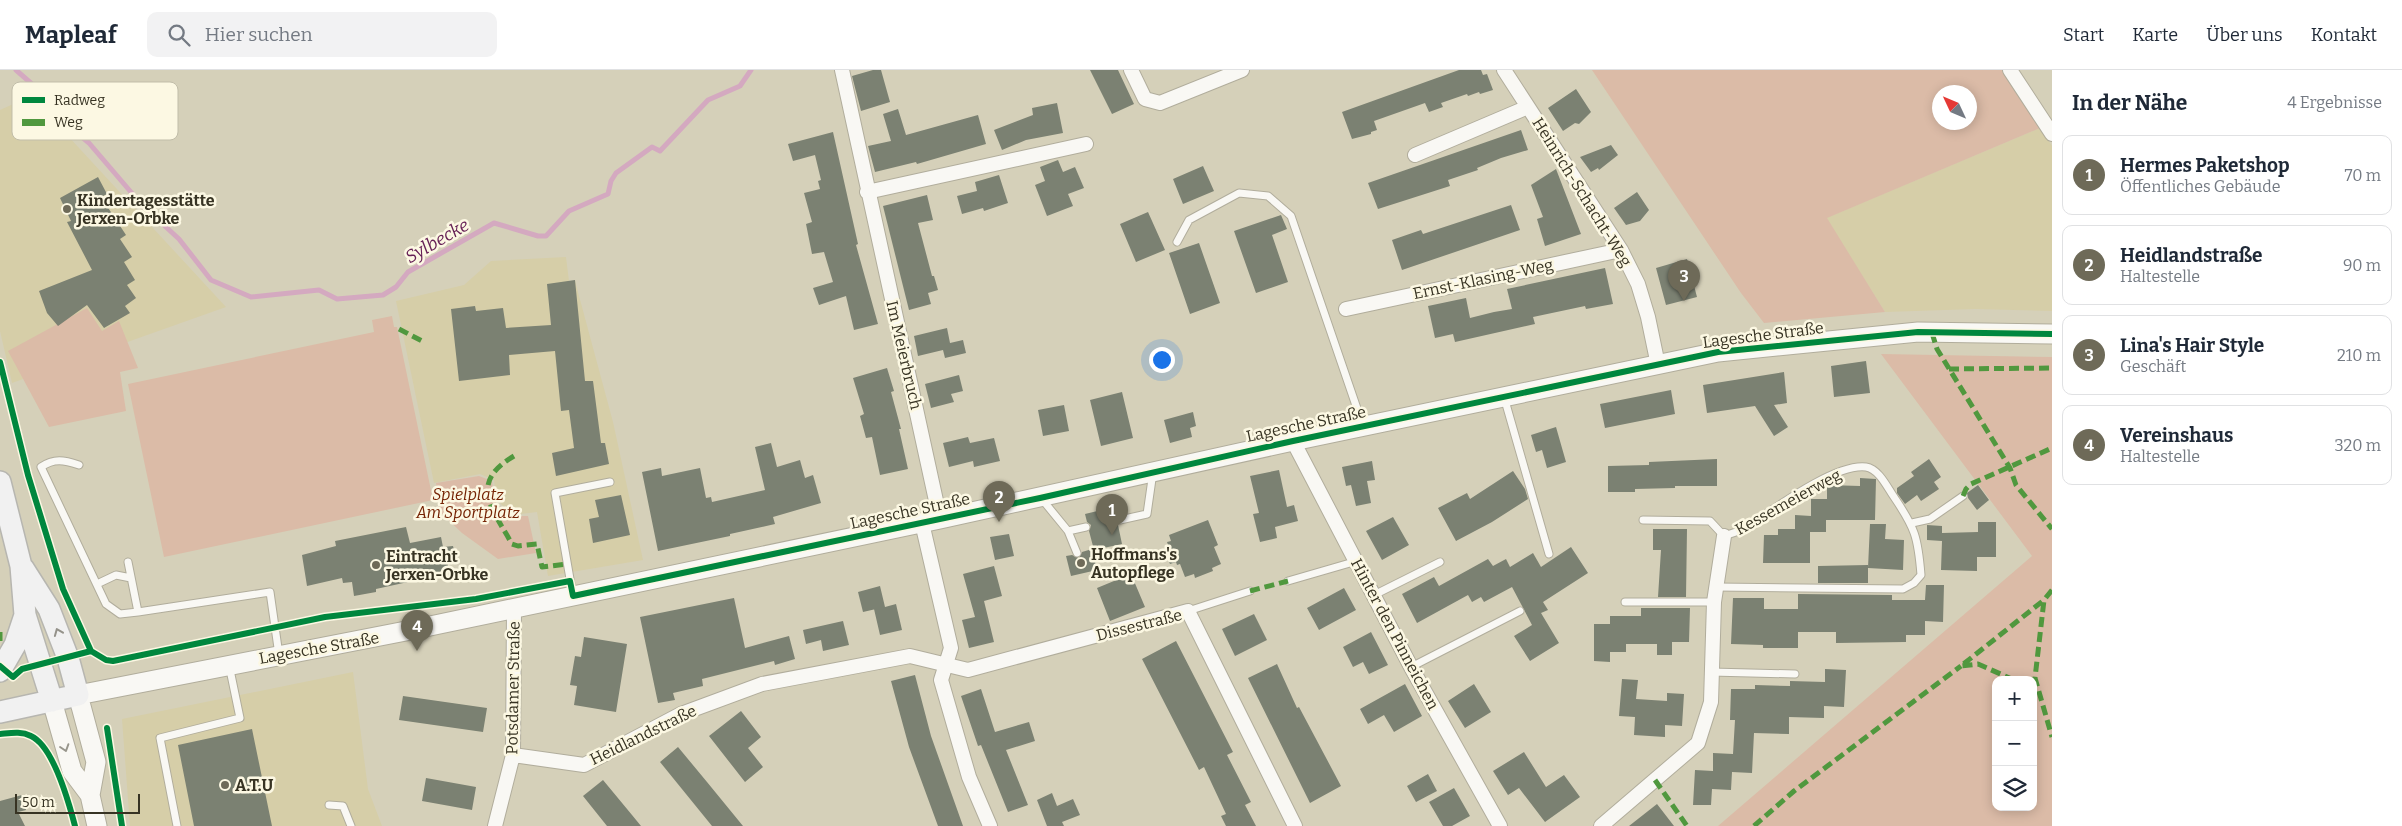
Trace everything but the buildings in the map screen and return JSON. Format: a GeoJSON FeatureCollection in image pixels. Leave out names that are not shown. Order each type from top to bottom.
{"type":"FeatureCollection","features":[{"type":"Feature","properties":{"kind":"main road"},"geometry":{"type":"LineString","coordinates":[[0,482],[21,566],[25,615],[52,701]]}},
{"type":"Feature","properties":{"kind":"main road"},"geometry":{"type":"LineString","coordinates":[[21,566],[49,610],[68,658],[78,695]]}},
{"type":"Feature","properties":{"kind":"main road"},"geometry":{"type":"LineString","coordinates":[[0,671],[15,644],[25,615]]}},
{"type":"Feature","properties":{"kind":"main road","name":"Lagesche Straße"},"geometry":{"type":"LineString","coordinates":[[0,712],[78,695]]}},
{"type":"Feature","properties":{"kind":"street","name":"Im Meierbruch"},"geometry":{"type":"LineString","coordinates":[[842,70],[931,521]]}},
{"type":"Feature","properties":{"kind":"street"},"geometry":{"type":"LineString","coordinates":[[1131,70],[1145,99],[1160,103],[1242,70]]}},
{"type":"Feature","properties":{"kind":"street","name":"Heinrich-Schacht-Weg"},"geometry":{"type":"LineString","coordinates":[[1504,70],[1621,250],[1638,284],[1648,317],[1658,365]]}},
{"type":"Feature","properties":{"kind":"street"},"geometry":{"type":"LineString","coordinates":[[2010,70],[2052,134]]}},
{"type":"Feature","properties":{"kind":"street","name":"Heinrich-Schacht-Weg"},"geometry":{"type":"LineString","coordinates":[[1416,155],[1528,107]]}},
{"type":"Feature","properties":{"kind":"street"},"geometry":{"type":"LineString","coordinates":[[867,192],[1086,144]]}},
{"type":"Feature","properties":{"kind":"street","name":"Ernst-Klasing-Weg"},"geometry":{"type":"LineString","coordinates":[[1346,310],[1621,250]]}},
{"type":"Feature","properties":{"kind":"street","name":"Lagesche Straße"},"geometry":{"type":"LineString","coordinates":[[78,695],[279,655],[345,644],[514,609],[1040,498],[1363,426],[1746,348],[1918,332],[2052,334]]}},
{"type":"Feature","properties":{"kind":"street","name":"Hinter den Pinneichen"},"geometry":{"type":"LineString","coordinates":[[1293,441],[1357,560],[1411,667],[1500,826]]}},
{"type":"Feature","properties":{"kind":"street"},"geometry":{"type":"LineString","coordinates":[[931,521],[951,648],[941,680],[969,777],[990,826]]}},
{"type":"Feature","properties":{"kind":"street","name":"Kessemeierweg"},"geometry":{"type":"LineString","coordinates":[[1601,826],[1698,743],[1711,702],[1715,587],[1724,536]]}},
{"type":"Feature","properties":{"kind":"street","name":"Potsdamer Straße"},"geometry":{"type":"LineString","coordinates":[[495,826],[513,755],[514,609]]}},
{"type":"Feature","properties":{"kind":"street","name":"Dissestraße"},"geometry":{"type":"LineString","coordinates":[[946,663],[968,670],[1188,611],[1295,826]]}},
{"type":"Feature","properties":{"kind":"street","name":"Heidlandstraße"},"geometry":{"type":"LineString","coordinates":[[513,755],[584,765],[681,714],[762,684],[910,656],[946,663]]}},
{"type":"Feature","properties":{"kind":"street"},"geometry":{"type":"LineString","coordinates":[[78,695],[96,762],[90,795],[97,826]]}},
{"type":"Feature","properties":{"kind":"street"},"geometry":{"type":"LineString","coordinates":[[52,701],[72,770],[90,795]]}},
{"type":"Feature","properties":{"kind":"lane"},"geometry":{"type":"LineString","coordinates":[[1177,242],[1189,220],[1239,193],[1268,196],[1291,216],[1363,426]]}},
{"type":"Feature","properties":{"kind":"lane"},"geometry":{"type":"LineString","coordinates":[[1504,397],[1549,554]]}},
{"type":"Feature","properties":{"kind":"lane"},"geometry":{"type":"LineString","coordinates":[[79,465],[64,460],[50,461],[41,467],[106,604],[120,614],[270,592],[279,655]]}},
{"type":"Feature","properties":{"kind":"lane","name":"Kessemeierweg"},"geometry":{"type":"LineString","coordinates":[[1715,587],[1903,589],[1914,583],[1921,574],[1918,544],[1912,523],[1878,474],[1867,467],[1837,472],[1742,530],[1724,536]]}},
{"type":"Feature","properties":{"kind":"lane"},"geometry":{"type":"LineString","coordinates":[[1120,520],[1147,514],[1153,472]]}},
{"type":"Feature","properties":{"kind":"lane"},"geometry":{"type":"LineString","coordinates":[[573,596],[555,494],[610,482]]}},
{"type":"Feature","properties":{"kind":"lane"},"geometry":{"type":"LineString","coordinates":[[1912,523],[1930,519],[1963,496]]}},
{"type":"Feature","properties":{"kind":"lane"},"geometry":{"type":"LineString","coordinates":[[1040,498],[1068,531],[1077,553]]}},
{"type":"Feature","properties":{"kind":"lane"},"geometry":{"type":"LineString","coordinates":[[1643,520],[1710,521],[1724,536]]}},
{"type":"Feature","properties":{"kind":"lane"},"geometry":{"type":"LineString","coordinates":[[1068,531],[1086,527]]}},
{"type":"Feature","properties":{"kind":"lane"},"geometry":{"type":"LineString","coordinates":[[1288,580],[1357,560]]}},
{"type":"Feature","properties":{"kind":"lane"},"geometry":{"type":"LineString","coordinates":[[128,562],[138,612]]}},
{"type":"Feature","properties":{"kind":"lane"},"geometry":{"type":"LineString","coordinates":[[1374,595],[1440,562]]}},
{"type":"Feature","properties":{"kind":"lane"},"geometry":{"type":"LineString","coordinates":[[97,584],[116,575],[131,578]]}},
{"type":"Feature","properties":{"kind":"lane"},"geometry":{"type":"LineString","coordinates":[[1188,611],[1250,591]]}},
{"type":"Feature","properties":{"kind":"lane"},"geometry":{"type":"LineString","coordinates":[[1626,602],[1714,602]]}},
{"type":"Feature","properties":{"kind":"lane"},"geometry":{"type":"LineString","coordinates":[[1411,667],[1520,611]]}},
{"type":"Feature","properties":{"kind":"lane"},"geometry":{"type":"LineString","coordinates":[[177,826],[160,738],[240,718],[228,665]]}},
{"type":"Feature","properties":{"kind":"lane"},"geometry":{"type":"LineString","coordinates":[[1712,672],[1795,674]]}},
{"type":"Feature","properties":{"kind":"lane"},"geometry":{"type":"LineString","coordinates":[[329,806],[343,806],[351,826]]}},
{"type":"Feature","properties":{"kind":"shaded area","name":"Kindertagesstätte Jerxen-Orbke"},"geometry":{"type":"Polygon","coordinates":[[[12,105],[12,140],[72,140],[226,307],[12,383],[0,331],[0,110],[12,105]]]}},
{"type":"Feature","properties":{"kind":"shaded area"},"geometry":{"type":"Polygon","coordinates":[[[2040,128],[2052,146],[2052,311],[1975,309],[1885,312],[1826,218],[2040,128]]]}},
{"type":"Feature","properties":{"kind":"shaded area"},"geometry":{"type":"Polygon","coordinates":[[[566,257],[569,281],[575,281],[613,422],[643,560],[548,576],[537,512],[512,515],[496,499],[494,480],[480,474],[434,483],[396,301],[464,285],[491,261],[566,257]]]}},
{"type":"Feature","properties":{"kind":"shaded area"},"geometry":{"type":"Polygon","coordinates":[[[353,672],[368,789],[382,826],[130,826],[122,719],[353,672]]]}},
{"type":"Feature","properties":{"kind":"green space"},"geometry":{"type":"Polygon","coordinates":[[[1592,70],[2003,70],[2040,128],[1827,218],[1885,312],[1764,323],[1741,293],[1592,70]]]}},
{"type":"Feature","properties":{"kind":"green space"},"geometry":{"type":"Polygon","coordinates":[[[87,308],[102,331],[119,321],[138,368],[120,372],[126,411],[49,427],[8,351],[87,308]]]}},
{"type":"Feature","properties":{"kind":"green space"},"geometry":{"type":"Polygon","coordinates":[[[392,316],[394,327],[397,327],[433,500],[164,557],[128,384],[374,332],[372,320],[392,316]]]}},
{"type":"Feature","properties":{"kind":"green space"},"geometry":{"type":"Polygon","coordinates":[[[1881,354],[2052,357],[2052,826],[1718,826],[2032,556],[1881,354]]]}},
{"type":"Feature","properties":{"kind":"green space","name":"Spielplatz Am Sportplatz"},"geometry":{"type":"Polygon","coordinates":[[[479,476],[492,481],[494,500],[509,516],[528,516],[536,553],[498,559],[462,533],[440,512],[436,483],[479,476]]]}},
{"type":"Feature","properties":{"kind":"waterway","name":"Sylbecke"},"geometry":{"type":"LineString","coordinates":[[16,70],[30,82]]}},
{"type":"Feature","properties":{"kind":"waterway","name":"Sylbecke"},"geometry":{"type":"LineString","coordinates":[[85,140],[142,205],[179,239],[211,280],[251,297],[319,290],[337,299],[383,295],[396,287],[408,272],[494,223],[538,236],[546,236],[569,211],[608,194],[611,181],[616,173],[652,147],[660,151],[708,100],[740,86],[751,70]]}},
{"type":"Feature","properties":{"kind":"marked path"},"geometry":{"type":"LineString","coordinates":[[399,329],[424,342]]}},
{"type":"Feature","properties":{"kind":"marked path"},"geometry":{"type":"LineString","coordinates":[[1932,333],[1937,349],[2010,468],[2016,485],[2052,529]]}},
{"type":"Feature","properties":{"kind":"marked path"},"geometry":{"type":"LineString","coordinates":[[1949,369],[2052,368]]}},
{"type":"Feature","properties":{"kind":"marked path"},"geometry":{"type":"LineString","coordinates":[[1963,496],[1971,484],[2052,448]]}},
{"type":"Feature","properties":{"kind":"marked path"},"geometry":{"type":"LineString","coordinates":[[514,456],[500,466],[491,476],[488,486],[488,497],[497,519],[512,544],[518,546],[537,544],[542,567],[567,564]]}},
{"type":"Feature","properties":{"kind":"marked path"},"geometry":{"type":"LineString","coordinates":[[1250,591],[1288,581]]}},
{"type":"Feature","properties":{"kind":"marked path"},"geometry":{"type":"LineString","coordinates":[[2052,590],[2044,600],[2035,678],[2052,737]]}},
{"type":"Feature","properties":{"kind":"marked path"},"geometry":{"type":"LineString","coordinates":[[2005,676],[1978,664],[1961,666],[2044,600]]}},
{"type":"Feature","properties":{"kind":"marked path"},"geometry":{"type":"LineString","coordinates":[[0,632],[0,641]]}},
{"type":"Feature","properties":{"kind":"marked path"},"geometry":{"type":"LineString","coordinates":[[1754,826],[1794,791],[1961,666]]}},
{"type":"Feature","properties":{"kind":"marked path"},"geometry":{"type":"LineString","coordinates":[[1655,780],[1687,826]]}},
{"type":"Feature","properties":{"kind":"cycle path"},"geometry":{"type":"LineString","coordinates":[[0,362],[28,475],[63,589],[91,651],[106,660],[113,661],[325,617],[476,599],[570,581],[573,596],[1040,498],[1293,441],[1718,352],[1918,332],[2052,334]]}},
{"type":"Feature","properties":{"kind":"cycle path"},"geometry":{"type":"LineString","coordinates":[[0,666],[13,677],[22,669],[91,651]]}},
{"type":"Feature","properties":{"kind":"cycle path"},"geometry":{"type":"LineString","coordinates":[[107,728],[122,826]]}},
{"type":"Feature","properties":{"kind":"cycle path"},"geometry":{"type":"LineString","coordinates":[[0,734],[23,733],[39,742],[59,776],[75,826]]}},
{"type":"Feature","properties":{"kind":"place","name":"Kindertagesstätte Jerxen-Orbke"},"geometry":{"type":"Point","coordinates":[67,209]}},
{"type":"Feature","properties":{"kind":"place","name":"Lina's Hair Style"},"geometry":{"type":"Point","coordinates":[1684,301]}},
{"type":"Feature","properties":{"kind":"place","name":"Heidlandstraße"},"geometry":{"type":"Point","coordinates":[999,522]}},
{"type":"Feature","properties":{"kind":"place","name":"Hermes Paketshop"},"geometry":{"type":"Point","coordinates":[1112,535]}},
{"type":"Feature","properties":{"kind":"place","name":"Hoffmans's Autopflege"},"geometry":{"type":"Point","coordinates":[1081,563]}},
{"type":"Feature","properties":{"kind":"place","name":"Eintracht Jerxen-Orbke"},"geometry":{"type":"Point","coordinates":[376,565]}},
{"type":"Feature","properties":{"kind":"place","name":"Vereinshaus"},"geometry":{"type":"Point","coordinates":[417,651]}},
{"type":"Feature","properties":{"kind":"place","name":"A.T.U"},"geometry":{"type":"Point","coordinates":[225,785]}}]}
